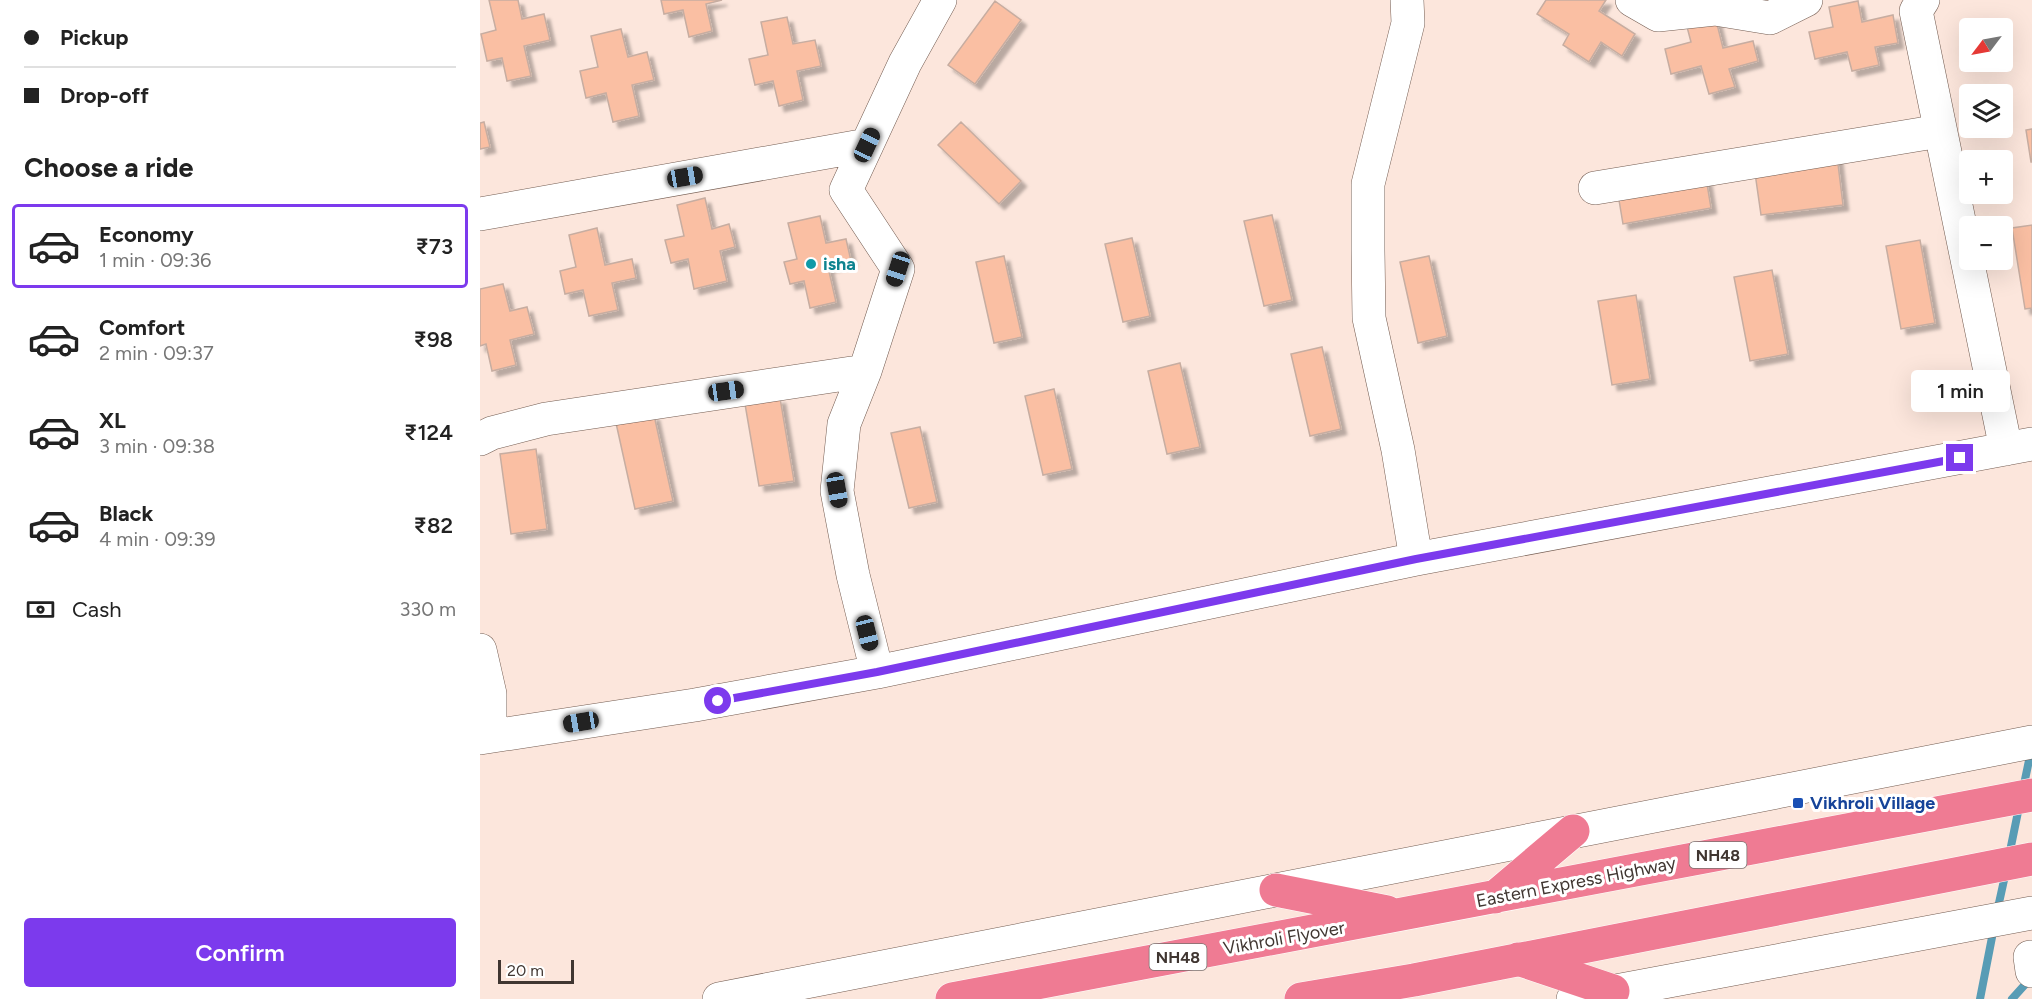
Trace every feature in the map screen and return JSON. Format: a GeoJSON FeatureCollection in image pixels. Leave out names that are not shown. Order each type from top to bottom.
{"type":"FeatureCollection","features":[{"type":"Feature","properties":{"kind":"highway","name":"Eastern Express Highway"},"geometry":{"type":"LineString","coordinates":[[1403,916],[2032,795]]}},
{"type":"Feature","properties":{"kind":"highway"},"geometry":{"type":"LineString","coordinates":[[1494,898],[1573,831]]}},
{"type":"Feature","properties":{"kind":"highway"},"geometry":{"type":"LineString","coordinates":[[1301,999],[1414,980],[1516,958],[2032,859]]}},
{"type":"Feature","properties":{"kind":"highway"},"geometry":{"type":"LineString","coordinates":[[1276,890],[1403,916]]}},
{"type":"Feature","properties":{"kind":"highway","name":"Vikhroli Flyover"},"geometry":{"type":"LineString","coordinates":[[952,999],[1403,916]]}},
{"type":"Feature","properties":{"kind":"highway"},"geometry":{"type":"LineString","coordinates":[[1516,958],[1613,991]]}},
{"type":"Feature","properties":{"kind":"highway"},"geometry":{"type":"LineString","coordinates":[[1385,999],[1414,980]]}},
{"type":"Feature","properties":{"kind":"street"},"geometry":{"type":"LineString","coordinates":[[877,672],[853,575],[837,490],[844,424],[865,371],[898,269],[846,190],[905,63],[940,0]]}},
{"type":"Feature","properties":{"kind":"street"},"geometry":{"type":"LineString","coordinates":[[1407,0],[1408,23],[1368,183],[1368,261],[1369,318],[1398,450],[1416,559]]}},
{"type":"Feature","properties":{"kind":"street"},"geometry":{"type":"LineString","coordinates":[[1632,0],[1658,15],[1715,9],[1770,18],[1806,0]]}},
{"type":"Feature","properties":{"kind":"street"},"geometry":{"type":"LineString","coordinates":[[480,650],[490,694],[485,737],[695,705],[877,672],[1416,559],[2019,447],[1940,131],[1911,4]]}},
{"type":"Feature","properties":{"kind":"street"},"geometry":{"type":"LineString","coordinates":[[1594,188],[1940,131]]}},
{"type":"Feature","properties":{"kind":"street"},"geometry":{"type":"LineString","coordinates":[[480,214],[867,145]]}},
{"type":"Feature","properties":{"kind":"street"},"geometry":{"type":"LineString","coordinates":[[480,439],[492,433],[546,419],[865,371]]}},
{"type":"Feature","properties":{"kind":"street"},"geometry":{"type":"LineString","coordinates":[[719,999],[2032,742]]}},
{"type":"Feature","properties":{"kind":"street"},"geometry":{"type":"LineString","coordinates":[[1573,999],[2032,912]]}},
{"type":"Feature","properties":{"kind":"building"},"geometry":{"type":"Polygon","coordinates":[[[489,0],[518,0],[522,19],[544,14],[550,40],[524,46],[531,76],[507,81],[502,58],[487,61],[481,34],[496,30],[489,0]]]}},
{"type":"Feature","properties":{"kind":"building"},"geometry":{"type":"Polygon","coordinates":[[[661,0],[722,0],[706,4],[712,31],[689,37],[683,10],[664,14],[661,0]]]}},
{"type":"Feature","properties":{"kind":"building"},"geometry":{"type":"Polygon","coordinates":[[[1546,0],[1606,0],[1599,11],[1635,34],[1622,56],[1601,42],[1589,62],[1563,45],[1569,34],[1537,14],[1546,0]]]}},
{"type":"Feature","properties":{"kind":"building"},"geometry":{"type":"Polygon","coordinates":[[[995,1],[1021,20],[975,84],[948,65],[995,1]]]}},
{"type":"Feature","properties":{"kind":"building"},"geometry":{"type":"Polygon","coordinates":[[[1858,1],[1862,22],[1893,15],[1898,43],[1875,47],[1879,65],[1852,71],[1847,52],[1815,59],[1809,32],[1833,27],[1829,7],[1858,1]]]}},
{"type":"Feature","properties":{"kind":"building"},"geometry":{"type":"Polygon","coordinates":[[[1715,16],[1723,48],[1753,41],[1758,61],[1729,69],[1735,87],[1709,94],[1701,66],[1671,74],[1665,49],[1691,42],[1686,23],[1715,16]]]}},
{"type":"Feature","properties":{"kind":"building"},"geometry":{"type":"Polygon","coordinates":[[[787,17],[793,44],[815,40],[821,66],[797,71],[803,100],[779,106],[773,81],[755,85],[749,59],[768,55],[761,22],[787,17]]]}},
{"type":"Feature","properties":{"kind":"building"},"geometry":{"type":"Polygon","coordinates":[[[621,29],[628,57],[647,52],[654,80],[632,85],[639,116],[613,122],[606,93],[586,98],[580,71],[598,67],[591,36],[621,29]]]}},
{"type":"Feature","properties":{"kind":"building"},"geometry":{"type":"Polygon","coordinates":[[[484,122],[490,147],[480,149],[480,123],[484,122]]]}},
{"type":"Feature","properties":{"kind":"building"},"geometry":{"type":"Polygon","coordinates":[[[961,122],[1021,181],[999,204],[938,145],[961,122]]]}},
{"type":"Feature","properties":{"kind":"building"},"geometry":{"type":"Polygon","coordinates":[[[2032,129],[2032,162],[2031,162],[2026,130],[2032,129]]]}},
{"type":"Feature","properties":{"kind":"building"},"geometry":{"type":"Polygon","coordinates":[[[1837,156],[1843,205],[1761,215],[1754,166],[1837,156]]]}},
{"type":"Feature","properties":{"kind":"building"},"geometry":{"type":"Polygon","coordinates":[[[1706,178],[1711,208],[1623,224],[1618,194],[1706,178]]]}},
{"type":"Feature","properties":{"kind":"building"},"geometry":{"type":"Polygon","coordinates":[[[705,198],[712,229],[729,224],[735,247],[720,251],[727,281],[694,289],[688,259],[671,263],[665,240],[684,236],[677,205],[705,198]]]}},
{"type":"Feature","properties":{"kind":"building"},"geometry":{"type":"Polygon","coordinates":[[[1272,215],[1292,300],[1264,306],[1244,221],[1272,215]]]}},
{"type":"Feature","properties":{"kind":"building","name":"isha"},"geometry":{"type":"Polygon","coordinates":[[[820,216],[826,243],[846,239],[851,261],[828,267],[836,302],[810,308],[804,281],[790,284],[784,262],[797,259],[788,223],[820,216]]]}},
{"type":"Feature","properties":{"kind":"building"},"geometry":{"type":"Polygon","coordinates":[[[2032,225],[2032,308],[2025,309],[2013,228],[2032,225]]]}},
{"type":"Feature","properties":{"kind":"building"},"geometry":{"type":"Polygon","coordinates":[[[597,228],[605,265],[632,259],[636,278],[612,283],[618,310],[589,316],[583,290],[565,294],[560,271],[576,267],[569,235],[597,228]]]}},
{"type":"Feature","properties":{"kind":"building"},"geometry":{"type":"Polygon","coordinates":[[[1132,238],[1150,316],[1123,322],[1105,244],[1132,238]]]}},
{"type":"Feature","properties":{"kind":"building"},"geometry":{"type":"Polygon","coordinates":[[[1920,240],[1935,323],[1901,329],[1886,246],[1920,240]]]}},
{"type":"Feature","properties":{"kind":"building"},"geometry":{"type":"Polygon","coordinates":[[[1004,256],[1022,337],[994,343],[976,262],[1004,256]]]}},
{"type":"Feature","properties":{"kind":"building"},"geometry":{"type":"Polygon","coordinates":[[[1429,256],[1447,336],[1418,343],[1400,262],[1429,256]]]}},
{"type":"Feature","properties":{"kind":"building"},"geometry":{"type":"Polygon","coordinates":[[[1772,270],[1788,354],[1750,361],[1734,277],[1772,270]]]}},
{"type":"Feature","properties":{"kind":"building"},"geometry":{"type":"Polygon","coordinates":[[[503,284],[510,311],[527,307],[534,334],[510,340],[516,365],[492,371],[486,344],[480,346],[480,289],[503,284]]]}},
{"type":"Feature","properties":{"kind":"building"},"geometry":{"type":"Polygon","coordinates":[[[1636,295],[1650,379],[1612,385],[1598,301],[1636,295]]]}},
{"type":"Feature","properties":{"kind":"building"},"geometry":{"type":"Polygon","coordinates":[[[1322,347],[1341,429],[1310,436],[1291,354],[1322,347]]]}},
{"type":"Feature","properties":{"kind":"building"},"geometry":{"type":"Polygon","coordinates":[[[1180,363],[1200,447],[1167,454],[1148,371],[1180,363]]]}},
{"type":"Feature","properties":{"kind":"building"},"geometry":{"type":"Polygon","coordinates":[[[1054,389],[1072,469],[1043,475],[1025,396],[1054,389]]]}},
{"type":"Feature","properties":{"kind":"building"},"geometry":{"type":"Polygon","coordinates":[[[780,398],[794,481],[759,486],[745,404],[780,398]]]}},
{"type":"Feature","properties":{"kind":"building"},"geometry":{"type":"Polygon","coordinates":[[[654,415],[673,501],[635,509],[616,423],[654,415]]]}},
{"type":"Feature","properties":{"kind":"building"},"geometry":{"type":"Polygon","coordinates":[[[920,427],[937,502],[909,508],[891,433],[920,427]]]}},
{"type":"Feature","properties":{"kind":"building"},"geometry":{"type":"Polygon","coordinates":[[[536,449],[547,529],[511,534],[500,454],[536,449]]]}},
{"type":"Feature","properties":{"kind":"waterway"},"geometry":{"type":"LineString","coordinates":[[2023,789],[2031,751]]}},
{"type":"Feature","properties":{"kind":"waterway"},"geometry":{"type":"LineString","coordinates":[[2009,856],[2019,807]]}},
{"type":"Feature","properties":{"kind":"waterway"},"geometry":{"type":"LineString","coordinates":[[1997,912],[2006,871]]}},
{"type":"Feature","properties":{"kind":"waterway"},"geometry":{"type":"LineString","coordinates":[[1980,999],[1994,927]]}},
{"type":"Feature","properties":{"kind":"waterway"},"geometry":{"type":"LineString","coordinates":[[2012,999],[2031,978]]}},
{"type":"Feature","properties":{"kind":"place","name":"isha"},"geometry":{"type":"Point","coordinates":[811,264]}},
{"type":"Feature","properties":{"kind":"place","name":"Vikhroli Village"},"geometry":{"type":"Point","coordinates":[1798,803]}},
{"type":"Feature","properties":{"kind":"route"},"geometry":{"type":"LineString","coordinates":[[718,701],[877,672],[1416,559],[1960,458]]}}]}
